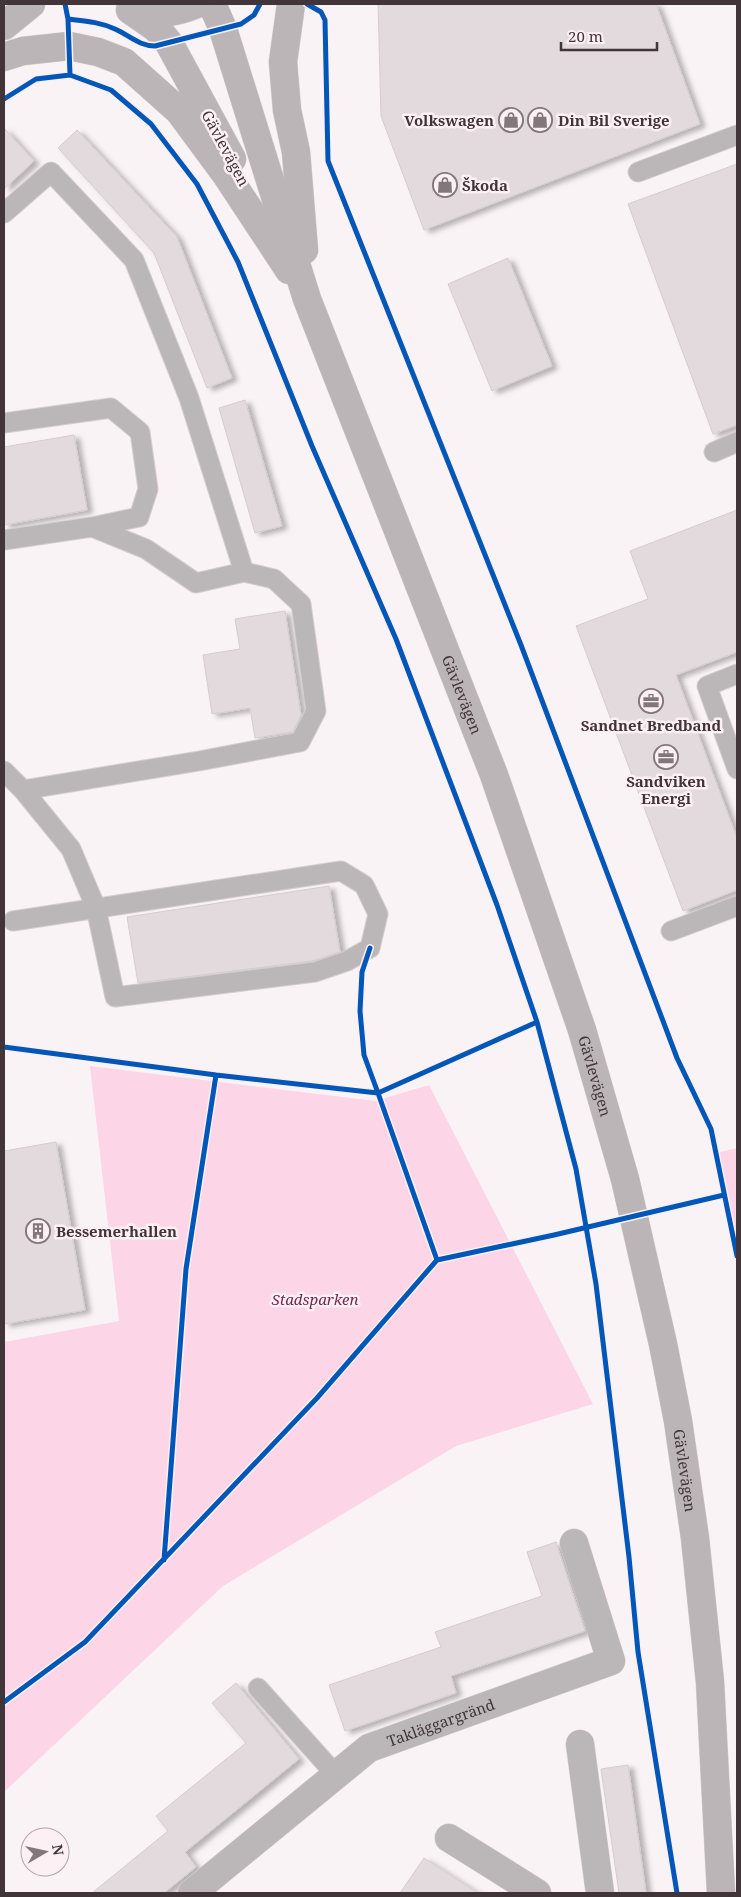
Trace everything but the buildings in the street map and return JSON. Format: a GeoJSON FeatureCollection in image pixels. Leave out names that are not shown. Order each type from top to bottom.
{"type":"FeatureCollection","features":[{"type":"Feature","properties":{"kind":"main road"},"geometry":{"type":"LineString","coordinates":[[4,26],[31,4]]}},
{"type":"Feature","properties":{"kind":"main road","name":"Gävlevägen"},"geometry":{"type":"LineString","coordinates":[[123,7],[149,14],[165,14],[197,4]]}},
{"type":"Feature","properties":{"kind":"main road","name":"Gävlevägen"},"geometry":{"type":"LineString","coordinates":[[212,4],[223,29],[307,299],[494,775],[582,1030],[625,1179],[663,1344],[678,1421],[695,1538],[710,1682],[721,1893]]}},
{"type":"Feature","properties":{"kind":"main road"},"geometry":{"type":"LineString","coordinates":[[291,4],[283,62],[287,110],[296,152],[307,299]]}},
{"type":"Feature","properties":{"kind":"main road","name":"Gävlevägen"},"geometry":{"type":"LineString","coordinates":[[123,7],[156,28],[169,43],[307,299]]}},
{"type":"Feature","properties":{"kind":"main road"},"geometry":{"type":"LineString","coordinates":[[4,58],[23,51],[69,46],[98,52],[124,62],[179,111],[227,176],[307,299]]}},
{"type":"Feature","properties":{"kind":"street","name":"Takläggargränd"},"geometry":{"type":"LineString","coordinates":[[192,1893],[369,1748],[611,1661],[574,1543]]}},
{"type":"Feature","properties":{"kind":"street"},"geometry":{"type":"LineString","coordinates":[[580,1744],[600,1893]]}},
{"type":"Feature","properties":{"kind":"street"},"geometry":{"type":"LineString","coordinates":[[449,1838],[537,1893]]}},
{"type":"Feature","properties":{"kind":"lane"},"geometry":{"type":"LineString","coordinates":[[638,172],[737,135]]}},
{"type":"Feature","properties":{"kind":"lane"},"geometry":{"type":"LineString","coordinates":[[4,213],[50,172],[134,260],[189,398],[244,572]]}},
{"type":"Feature","properties":{"kind":"lane"},"geometry":{"type":"LineString","coordinates":[[4,424],[111,408],[140,432],[148,489],[138,517],[92,527],[4,540]]}},
{"type":"Feature","properties":{"kind":"lane"},"geometry":{"type":"LineString","coordinates":[[714,452],[737,442]]}},
{"type":"Feature","properties":{"kind":"lane"},"geometry":{"type":"LineString","coordinates":[[23,790],[200,761],[300,742],[316,711],[301,604],[274,579],[244,572],[196,583],[146,549],[92,527]]}},
{"type":"Feature","properties":{"kind":"lane"},"geometry":{"type":"LineString","coordinates":[[737,674],[707,686],[737,769]]}},
{"type":"Feature","properties":{"kind":"lane"},"geometry":{"type":"LineString","coordinates":[[4,771],[23,790],[71,849],[96,908],[115,997],[315,972],[347,961],[370,948],[378,914],[364,885],[341,871],[96,908],[13,921]]}},
{"type":"Feature","properties":{"kind":"lane"},"geometry":{"type":"LineString","coordinates":[[671,931],[737,906]]}},
{"type":"Feature","properties":{"kind":"lane"},"geometry":{"type":"LineString","coordinates":[[258,1688],[336,1775]]}},
{"type":"Feature","properties":{"kind":"green space","name":"Stadsparken"},"geometry":{"type":"Polygon","coordinates":[[[90,1066],[375,1101],[429,1085],[593,1404],[456,1446],[223,1586],[4,1792],[4,1342],[119,1321],[90,1066]]]}},
{"type":"Feature","properties":{"kind":"green space"},"geometry":{"type":"Polygon","coordinates":[[[737,1148],[737,1256],[716,1153],[737,1148]]]}},
{"type":"Feature","properties":{"kind":"cycle path"},"geometry":{"type":"LineString","coordinates":[[65,4],[68,19],[70,75]]}},
{"type":"Feature","properties":{"kind":"cycle path"},"geometry":{"type":"LineString","coordinates":[[68,19],[104,25],[120,31],[139,42],[155,46],[241,24],[254,15],[260,4]]}},
{"type":"Feature","properties":{"kind":"cycle path"},"geometry":{"type":"LineString","coordinates":[[307,4],[321,12],[325,20],[328,161],[521,645],[677,1058],[711,1129],[737,1256]]}},
{"type":"Feature","properties":{"kind":"cycle path"},"geometry":{"type":"LineString","coordinates":[[4,99],[36,79],[70,75],[111,90],[151,124],[197,184],[238,262],[312,446],[396,639],[497,905],[537,1022],[576,1169],[596,1284],[629,1557],[638,1652],[677,1893]]}},
{"type":"Feature","properties":{"kind":"cycle path"},"geometry":{"type":"LineString","coordinates":[[4,1047],[216,1075],[378,1093],[364,1055],[360,1011],[362,972],[370,948]]}},
{"type":"Feature","properties":{"kind":"cycle path"},"geometry":{"type":"LineString","coordinates":[[4,1702],[85,1642],[317,1398],[437,1260],[378,1093],[537,1022]]}},
{"type":"Feature","properties":{"kind":"cycle path"},"geometry":{"type":"LineString","coordinates":[[164,1560],[186,1269],[216,1075]]}},
{"type":"Feature","properties":{"kind":"cycle path"},"geometry":{"type":"LineString","coordinates":[[437,1260],[724,1195]]}},
{"type":"Feature","properties":{"kind":"place","name":"Volkswagen"},"geometry":{"type":"Point","coordinates":[511,120]}},
{"type":"Feature","properties":{"kind":"place","name":"Din Bil Sverige"},"geometry":{"type":"Point","coordinates":[540,120]}},
{"type":"Feature","properties":{"kind":"place","name":"Škoda"},"geometry":{"type":"Point","coordinates":[445,185]}},
{"type":"Feature","properties":{"kind":"place","name":"Sandnet Bredband"},"geometry":{"type":"Point","coordinates":[651,701]}},
{"type":"Feature","properties":{"kind":"place","name":"Sandviken Energi"},"geometry":{"type":"Point","coordinates":[666,757]}},
{"type":"Feature","properties":{"kind":"place","name":"Bessemerhallen"},"geometry":{"type":"Point","coordinates":[38,1231]}}]}
